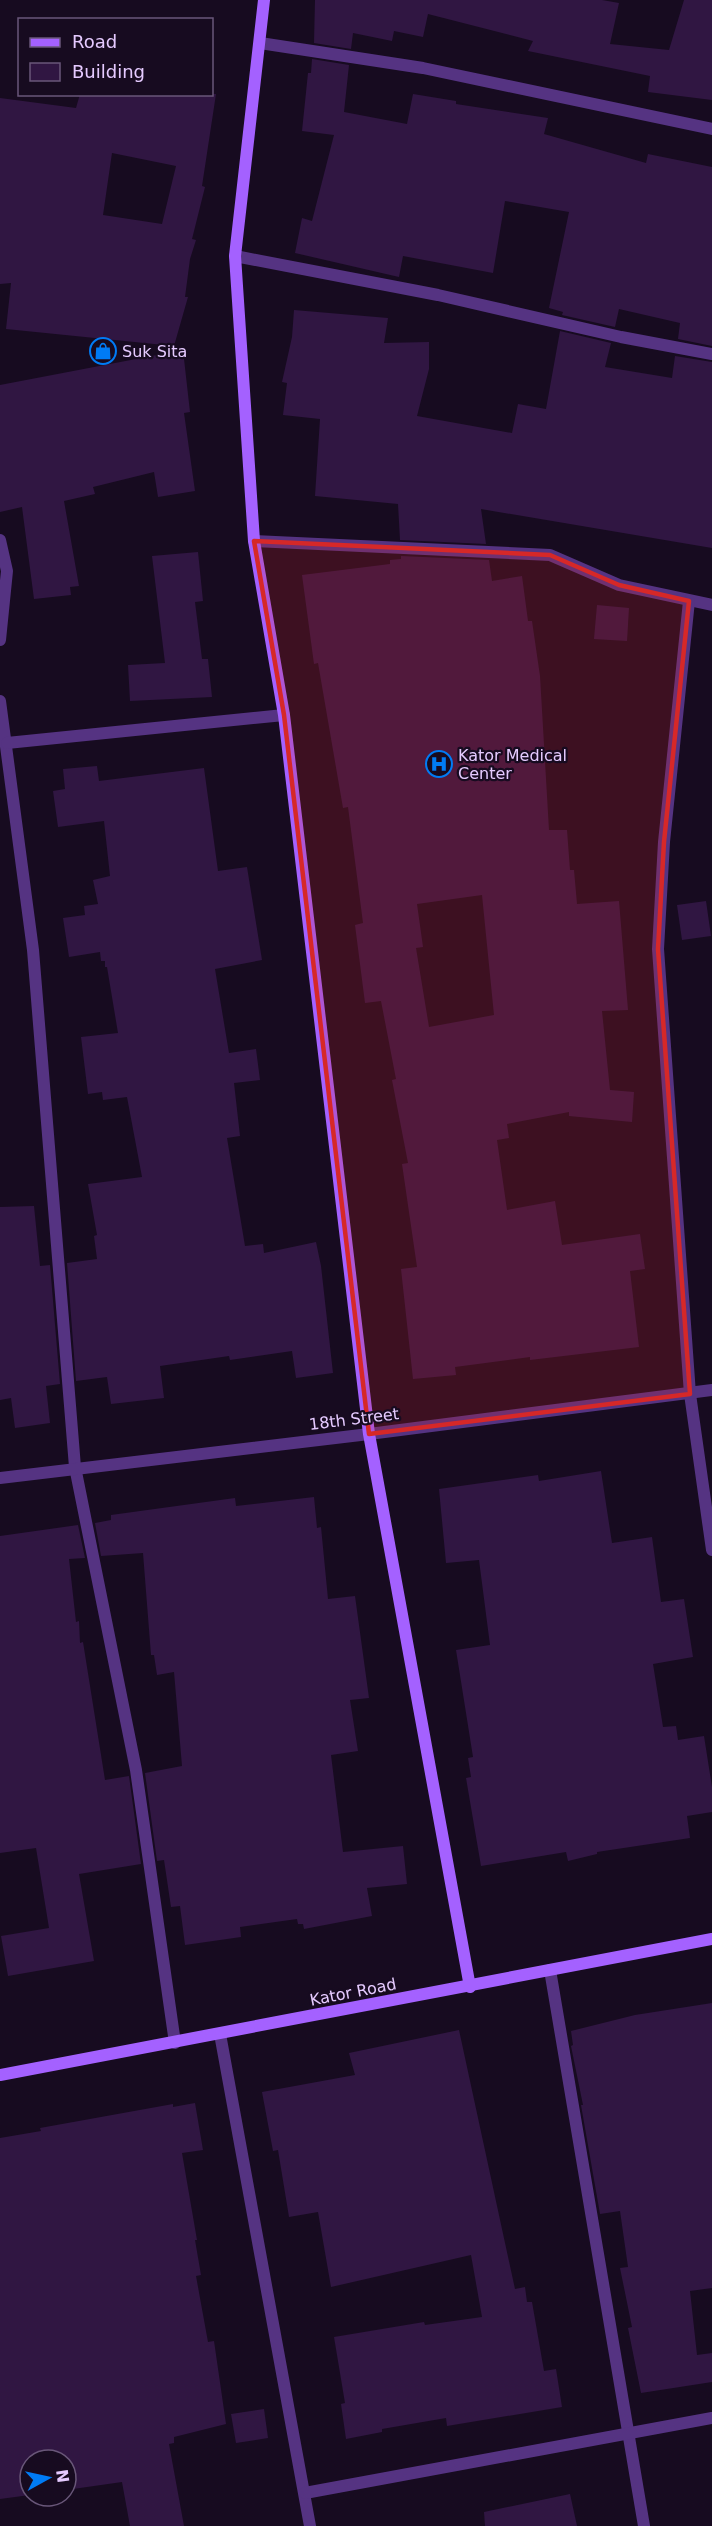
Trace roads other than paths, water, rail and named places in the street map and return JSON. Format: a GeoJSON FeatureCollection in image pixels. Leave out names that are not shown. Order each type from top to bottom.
{"type":"FeatureCollection","features":[{"type":"Feature","properties":{"kind":"street"},"geometry":{"type":"LineString","coordinates":[[264,0],[235,256],[254,541],[285,715],[369,1434],[470,1987]]}},
{"type":"Feature","properties":{"kind":"street"},"geometry":{"type":"LineString","coordinates":[[260,43],[423,68],[712,129]]}},
{"type":"Feature","properties":{"kind":"street"},"geometry":{"type":"LineString","coordinates":[[235,256],[438,295],[621,338],[712,354]]}},
{"type":"Feature","properties":{"kind":"street"},"geometry":{"type":"LineString","coordinates":[[0,540],[7,571],[0,640]]}},
{"type":"Feature","properties":{"kind":"street"},"geometry":{"type":"LineString","coordinates":[[254,541],[549,555],[619,585],[712,605]]}},
{"type":"Feature","properties":{"kind":"street"},"geometry":{"type":"LineString","coordinates":[[689,601],[664,842],[658,949],[690,1394],[712,1550]]}},
{"type":"Feature","properties":{"kind":"street"},"geometry":{"type":"LineString","coordinates":[[0,701],[33,950],[75,1467],[136,1770],[176,2043]]}},
{"type":"Feature","properties":{"kind":"street"},"geometry":{"type":"LineString","coordinates":[[7,742],[285,715]]}},
{"type":"Feature","properties":{"kind":"street","name":"18th Street"},"geometry":{"type":"LineString","coordinates":[[0,1478],[712,1390]]}},
{"type":"Feature","properties":{"kind":"street","name":"Kator Road"},"geometry":{"type":"LineString","coordinates":[[0,2075],[712,1939]]}},
{"type":"Feature","properties":{"kind":"street"},"geometry":{"type":"LineString","coordinates":[[550,1970],[644,2526]]}},
{"type":"Feature","properties":{"kind":"street"},"geometry":{"type":"LineString","coordinates":[[220,2034],[310,2526]]}},
{"type":"Feature","properties":{"kind":"street"},"geometry":{"type":"LineString","coordinates":[[305,2493],[712,2418]]}},
{"type":"Feature","properties":{"kind":"place","name":"Suk Sita"},"geometry":{"type":"Point","coordinates":[103,351]}},
{"type":"Feature","properties":{"kind":"place","name":"Kator Medical Center"},"geometry":{"type":"Point","coordinates":[439,764]}}]}
